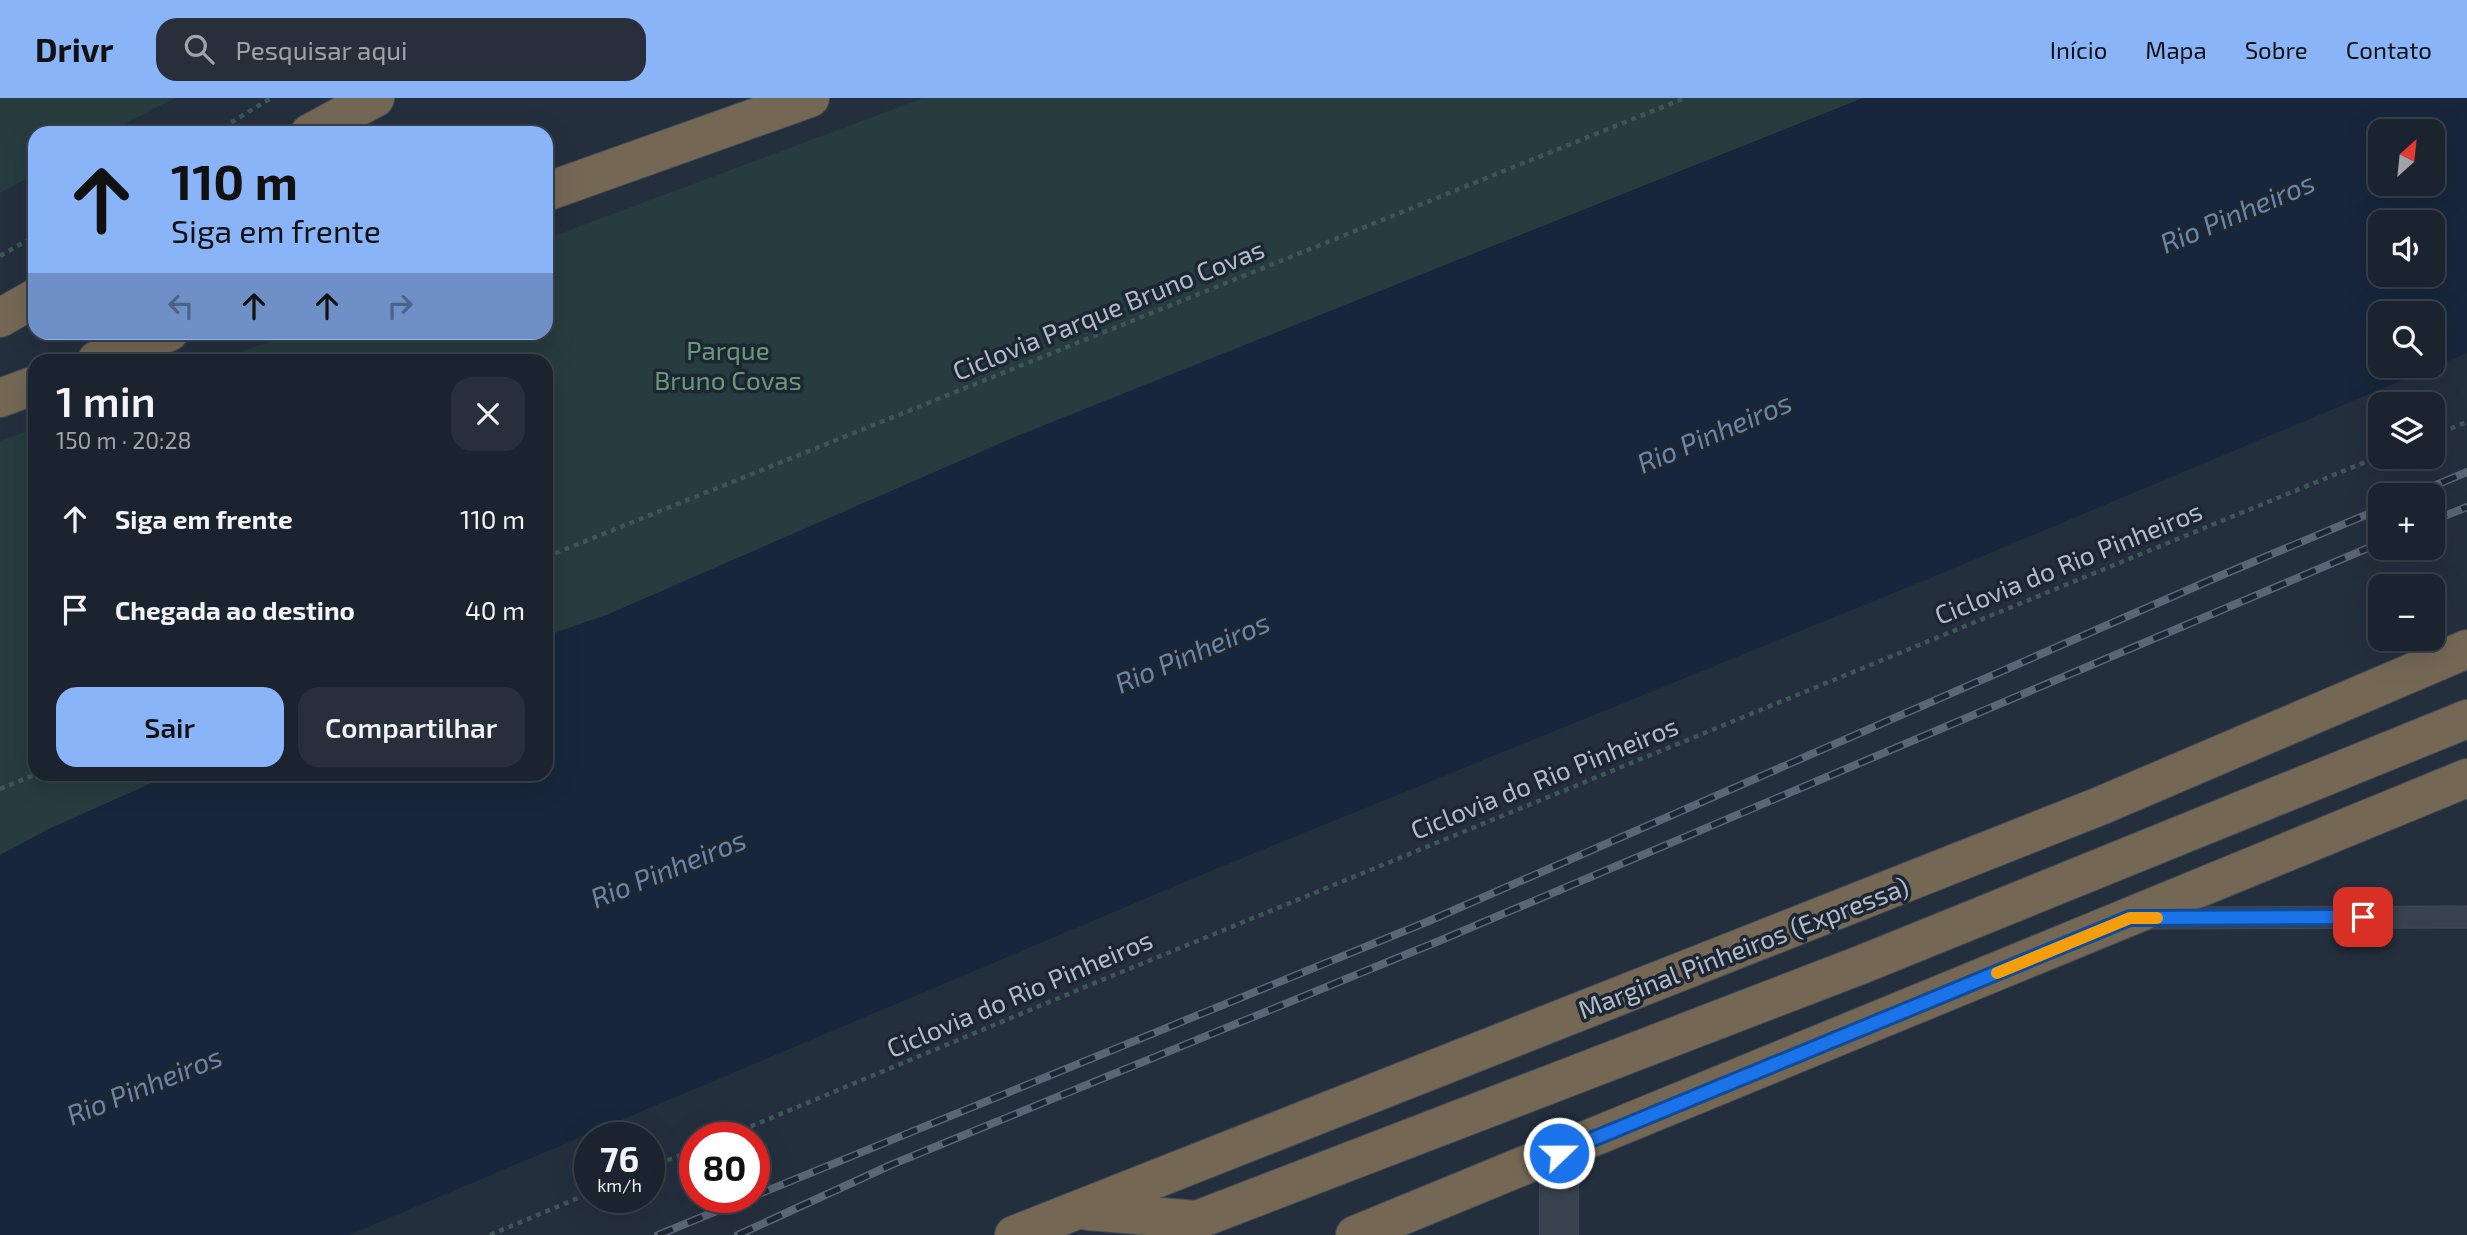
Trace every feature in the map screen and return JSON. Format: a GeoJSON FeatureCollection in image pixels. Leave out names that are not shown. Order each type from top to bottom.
{"type":"FeatureCollection","features":[{"type":"Feature","properties":{"kind":"highway"},"geometry":{"type":"LineString","coordinates":[[323,126],[375,98]]}},
{"type":"Feature","properties":{"kind":"highway"},"geometry":{"type":"LineString","coordinates":[[698,139],[782,98]]}},
{"type":"Feature","properties":{"kind":"highway"},"geometry":{"type":"LineString","coordinates":[[553,190],[810,98]]}},
{"type":"Feature","properties":{"kind":"highway"},"geometry":{"type":"LineString","coordinates":[[0,318],[28,302]]}},
{"type":"Feature","properties":{"kind":"highway"},"geometry":{"type":"LineString","coordinates":[[112,354],[148,340]]}},
{"type":"Feature","properties":{"kind":"highway"},"geometry":{"type":"LineString","coordinates":[[0,398],[28,387]]}},
{"type":"Feature","properties":{"kind":"highway","name":"Marginal Pinheiros (Expressa)"},"geometry":{"type":"LineString","coordinates":[[1014,1235],[2100,806],[2467,649]]}},
{"type":"Feature","properties":{"kind":"highway"},"geometry":{"type":"LineString","coordinates":[[1077,1210],[1198,1220],[1863,964],[2467,719]]}},
{"type":"Feature","properties":{"kind":"highway"},"geometry":{"type":"LineString","coordinates":[[1355,1235],[2467,778]]}},
{"type":"Feature","properties":{"kind":"street"},"geometry":{"type":"LineString","coordinates":[[1559,1153],[1559,1235]]}},
{"type":"Feature","properties":{"kind":"lane"},"geometry":{"type":"LineString","coordinates":[[2130,918],[2467,917]]}},
{"type":"Feature","properties":{"kind":"path"},"geometry":{"type":"LineString","coordinates":[[225,126],[271,98]]}},
{"type":"Feature","properties":{"kind":"path","name":"Ciclovia Parque Bruno Covas"},"geometry":{"type":"LineString","coordinates":[[553,554],[1685,98]]}},
{"type":"Feature","properties":{"kind":"path"},"geometry":{"type":"LineString","coordinates":[[0,256],[28,240]]}},
{"type":"Feature","properties":{"kind":"path"},"geometry":{"type":"LineString","coordinates":[[2445,431],[2467,422]]}},
{"type":"Feature","properties":{"kind":"path","name":"Ciclovia do Rio Pinheiros"},"geometry":{"type":"LineString","coordinates":[[761,1122],[1101,979],[2368,461]]}},
{"type":"Feature","properties":{"kind":"path"},"geometry":{"type":"LineString","coordinates":[[0,789],[28,777]]}},
{"type":"Feature","properties":{"kind":"path"},"geometry":{"type":"LineString","coordinates":[[490,1235],[574,1200]]}},
{"type":"Feature","properties":{"kind":"green space"},"geometry":{"type":"Polygon","coordinates":[[[0,98],[175,98],[121,126],[28,126],[28,178],[0,193],[0,98]]]}},
{"type":"Feature","properties":{"kind":"green space","name":"Parque Bruno Covas"},"geometry":{"type":"Polygon","coordinates":[[[923,98],[1863,98],[1022,434],[609,614],[553,634],[553,354],[235,354],[274,340],[553,340],[553,236],[923,98]]]}},
{"type":"Feature","properties":{"kind":"green space"},"geometry":{"type":"Polygon","coordinates":[[[28,431],[28,781],[156,781],[49,829],[0,855],[0,441],[28,431]]]}},
{"type":"Feature","properties":{"kind":"water","name":"Rio Pinheiros"},"geometry":{"type":"Polygon","coordinates":[[[1863,98],[2467,98],[2467,353],[2445,362],[2445,301],[2368,301],[2368,378],[2407,378],[2368,392],[2368,395],[1928,579],[1213,870],[616,1122],[574,1122],[574,1140],[349,1235],[0,1235],[0,855],[49,829],[156,781],[553,781],[553,634],[609,614],[1022,434],[1863,98]]]}},
{"type":"Feature","properties":{"kind":"railway"},"geometry":{"type":"LineString","coordinates":[[2441,483],[2467,472]]}},
{"type":"Feature","properties":{"kind":"railway"},"geometry":{"type":"LineString","coordinates":[[2445,516],[2467,507]]}},
{"type":"Feature","properties":{"kind":"railway"},"geometry":{"type":"LineString","coordinates":[[770,1189],[1429,921],[2222,575],[2368,514]]}},
{"type":"Feature","properties":{"kind":"railway"},"geometry":{"type":"LineString","coordinates":[[738,1235],[893,1164],[1439,941],[2368,548]]}},
{"type":"Feature","properties":{"kind":"railway"},"geometry":{"type":"LineString","coordinates":[[658,1235],[712,1213]]}},
{"type":"Feature","properties":{"kind":"slow traffic"},"geometry":{"type":"LineString","coordinates":[[1997,973],[2130,918],[2157,918]]}},
{"type":"Feature","properties":{"kind":"route"},"geometry":{"type":"LineString","coordinates":[[1559,1153],[2130,918],[2363,917]]}}]}
